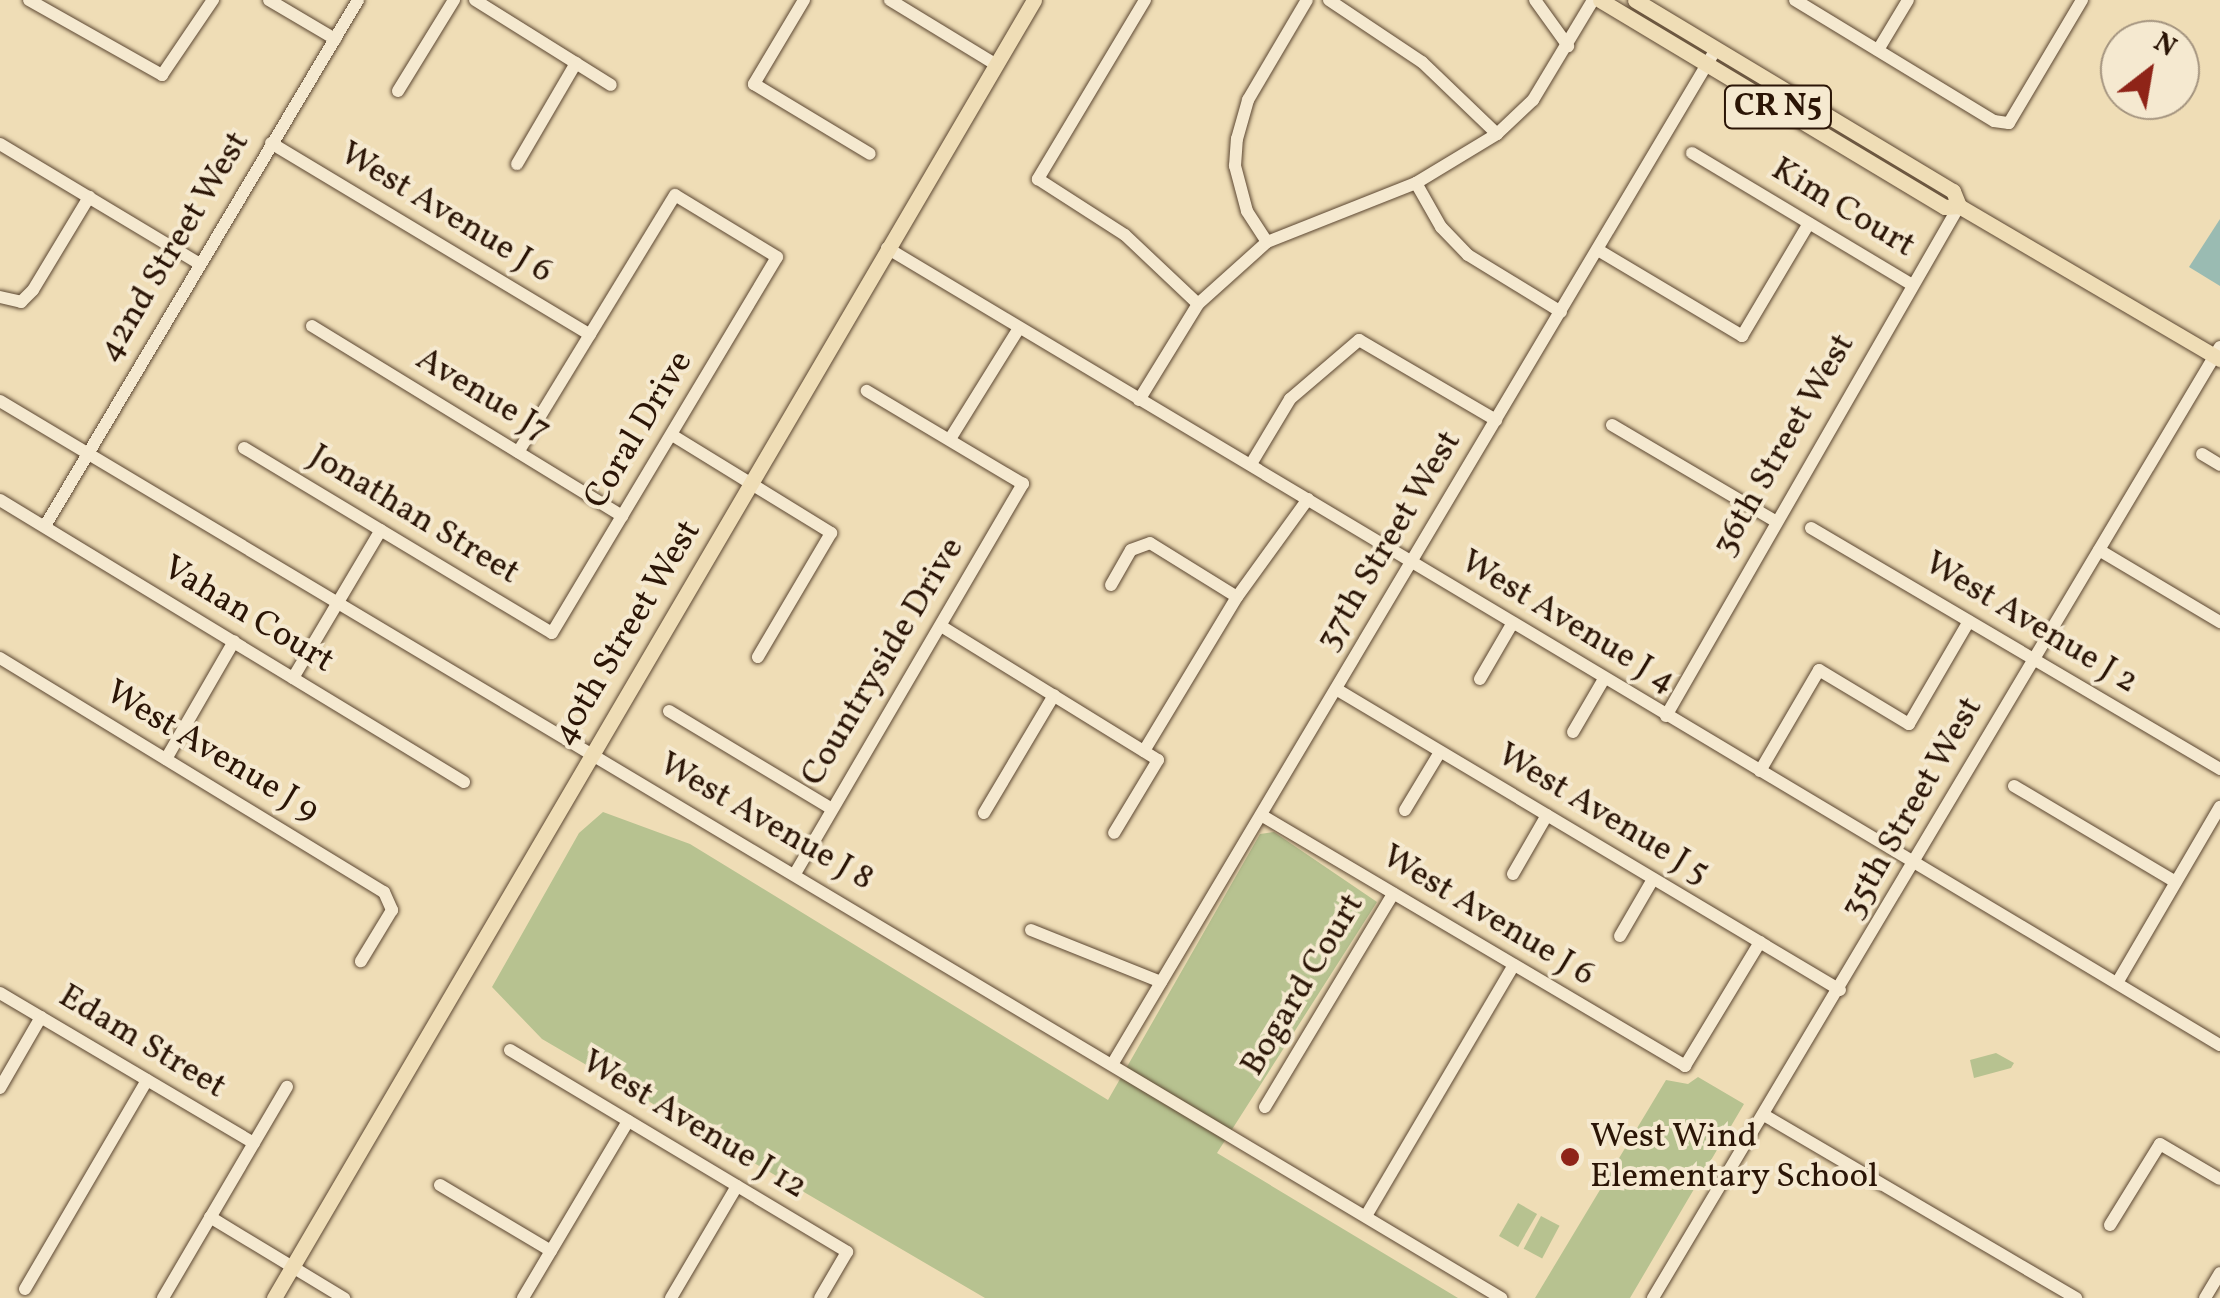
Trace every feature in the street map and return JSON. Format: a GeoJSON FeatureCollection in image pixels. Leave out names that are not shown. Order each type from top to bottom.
{"type":"FeatureCollection","features":[{"type":"Feature","properties":{"kind":"main road","name":"40th Street West"},"geometry":{"type":"LineString","coordinates":[[274,1298],[588,754],[752,484],[1034,0]]}},
{"type":"Feature","properties":{"kind":"main road","name":"CR N5"},"geometry":{"type":"LineString","coordinates":[[1596,0],[1946,207],[1959,206],[2218,354]]}},
{"type":"Feature","properties":{"kind":"main road","name":"CR N5"},"geometry":{"type":"LineString","coordinates":[[1635,0],[1953,191],[1959,206]]}},
{"type":"Feature","properties":{"kind":"street"},"geometry":{"type":"LineString","coordinates":[[30,0],[162,75],[213,0]]}},
{"type":"Feature","properties":{"kind":"street"},"geometry":{"type":"LineString","coordinates":[[269,0],[335,39]]}},
{"type":"Feature","properties":{"kind":"street","name":"42nd Street West"},"geometry":{"type":"LineString","coordinates":[[45,526],[198,263],[358,0]]}},
{"type":"Feature","properties":{"kind":"street"},"geometry":{"type":"LineString","coordinates":[[398,92],[454,0]]}},
{"type":"Feature","properties":{"kind":"street"},"geometry":{"type":"LineString","coordinates":[[475,0],[611,86]]}},
{"type":"Feature","properties":{"kind":"street"},"geometry":{"type":"LineString","coordinates":[[804,0],[754,84],[870,154]]}},
{"type":"Feature","properties":{"kind":"street"},"geometry":{"type":"LineString","coordinates":[[890,0],[995,64]]}},
{"type":"Feature","properties":{"kind":"street"},"geometry":{"type":"LineString","coordinates":[[1145,0],[1038,178],[1124,235],[1198,304]]}},
{"type":"Feature","properties":{"kind":"street"},"geometry":{"type":"LineString","coordinates":[[1267,242],[1247,211],[1234,166],[1236,139],[1248,100],[1307,0]]}},
{"type":"Feature","properties":{"kind":"street"},"geometry":{"type":"LineString","coordinates":[[1329,0],[1422,62],[1497,134]]}},
{"type":"Feature","properties":{"kind":"street"},"geometry":{"type":"LineString","coordinates":[[1535,0],[1568,46]]}},
{"type":"Feature","properties":{"kind":"street"},"geometry":{"type":"LineString","coordinates":[[1139,400],[1198,304],[1267,242],[1416,183],[1497,134],[1533,100],[1596,0]]}},
{"type":"Feature","properties":{"kind":"street"},"geometry":{"type":"LineString","coordinates":[[1795,0],[1994,120],[2010,123],[2082,0]]}},
{"type":"Feature","properties":{"kind":"street"},"geometry":{"type":"LineString","coordinates":[[1878,50],[1908,0]]}},
{"type":"Feature","properties":{"kind":"street","name":"37th Street West"},"geometry":{"type":"LineString","coordinates":[[1113,1063],[1716,49]]}},
{"type":"Feature","properties":{"kind":"street"},"geometry":{"type":"LineString","coordinates":[[517,164],[576,64]]}},
{"type":"Feature","properties":{"kind":"street","name":"West Avenue J 6"},"geometry":{"type":"LineString","coordinates":[[271,143],[590,335]]}},
{"type":"Feature","properties":{"kind":"street"},"geometry":{"type":"LineString","coordinates":[[0,144],[198,263]]}},
{"type":"Feature","properties":{"kind":"street","name":"Kim Court"},"geometry":{"type":"LineString","coordinates":[[1692,152],[1912,284]]}},
{"type":"Feature","properties":{"kind":"street"},"geometry":{"type":"LineString","coordinates":[[1416,183],[1441,227],[1468,255],[1561,312]]}},
{"type":"Feature","properties":{"kind":"street","name":"Coral Drive"},"geometry":{"type":"LineString","coordinates":[[552,633],[777,257],[676,195],[590,335]]}},
{"type":"Feature","properties":{"kind":"street"},"geometry":{"type":"LineString","coordinates":[[0,297],[21,302],[89,197]]}},
{"type":"Feature","properties":{"kind":"street","name":"36th Street West"},"geometry":{"type":"LineString","coordinates":[[1666,716],[1774,521],[1959,206]]}},
{"type":"Feature","properties":{"kind":"street"},"geometry":{"type":"LineString","coordinates":[[1598,250],[1742,336],[1809,223]]}},
{"type":"Feature","properties":{"kind":"street","name":"West Avenue J 4"},"geometry":{"type":"LineString","coordinates":[[887,248],[1666,716],[2219,1041]]}},
{"type":"Feature","properties":{"kind":"street","name":"Avenue J7"},"geometry":{"type":"LineString","coordinates":[[312,326],[622,516]]}},
{"type":"Feature","properties":{"kind":"street"},"geometry":{"type":"LineString","coordinates":[[866,391],[950,439],[1019,328]]}},
{"type":"Feature","properties":{"kind":"street"},"geometry":{"type":"LineString","coordinates":[[518,452],[590,335]]}},
{"type":"Feature","properties":{"kind":"street"},"geometry":{"type":"LineString","coordinates":[[1251,464],[1290,398],[1359,340],[1496,420]]}},
{"type":"Feature","properties":{"kind":"street","name":"35th Street West"},"geometry":{"type":"LineString","coordinates":[[1653,1298],[2218,354]]}},
{"type":"Feature","properties":{"kind":"street","name":"West Avenue J 8"},"geometry":{"type":"LineString","coordinates":[[0,401],[588,754],[796,872],[1501,1298]]}},
{"type":"Feature","properties":{"kind":"street"},"geometry":{"type":"LineString","coordinates":[[1612,424],[1774,521]]}},
{"type":"Feature","properties":{"kind":"street"},"geometry":{"type":"LineString","coordinates":[[672,435],[831,533],[758,657]]}},
{"type":"Feature","properties":{"kind":"street","name":"Countryside Drive"},"geometry":{"type":"LineString","coordinates":[[796,872],[1023,484],[950,439]]}},
{"type":"Feature","properties":{"kind":"street","name":"Jonathan Street"},"geometry":{"type":"LineString","coordinates":[[244,448],[552,633]]}},
{"type":"Feature","properties":{"kind":"street"},"geometry":{"type":"LineString","coordinates":[[2202,454],[2220,465]]}},
{"type":"Feature","properties":{"kind":"street"},"geometry":{"type":"LineString","coordinates":[[1144,751],[1236,597],[1308,499]]}},
{"type":"Feature","properties":{"kind":"street","name":"Vahan Court"},"geometry":{"type":"LineString","coordinates":[[0,500],[464,782]]}},
{"type":"Feature","properties":{"kind":"street","name":"West Avenue J 2"},"geometry":{"type":"LineString","coordinates":[[1811,528],[2220,769]]}},
{"type":"Feature","properties":{"kind":"street"},"geometry":{"type":"LineString","coordinates":[[293,678],[381,530]]}},
{"type":"Feature","properties":{"kind":"street"},"geometry":{"type":"LineString","coordinates":[[1111,585],[1131,550],[1150,543],[1236,597]]}},
{"type":"Feature","properties":{"kind":"street"},"geometry":{"type":"LineString","coordinates":[[2098,550],[2220,622]]}},
{"type":"Feature","properties":{"kind":"street"},"geometry":{"type":"LineString","coordinates":[[1760,771],[1818,670],[1909,724],[1968,621]]}},
{"type":"Feature","properties":{"kind":"street"},"geometry":{"type":"LineString","coordinates":[[1480,679],[1512,624]]}},
{"type":"Feature","properties":{"kind":"street"},"geometry":{"type":"LineString","coordinates":[[940,626],[1158,760],[1114,833]]}},
{"type":"Feature","properties":{"kind":"street"},"geometry":{"type":"LineString","coordinates":[[166,759],[234,642]]}},
{"type":"Feature","properties":{"kind":"street","name":"West Avenue J 9"},"geometry":{"type":"LineString","coordinates":[[0,658],[391,900],[361,961]]}},
{"type":"Feature","properties":{"kind":"street"},"geometry":{"type":"LineString","coordinates":[[1573,732],[1604,679]]}},
{"type":"Feature","properties":{"kind":"street","name":"West Avenue J 5"},"geometry":{"type":"LineString","coordinates":[[1336,688],[1840,990]]}},
{"type":"Feature","properties":{"kind":"street"},"geometry":{"type":"LineString","coordinates":[[984,813],[1054,695]]}},
{"type":"Feature","properties":{"kind":"street"},"geometry":{"type":"LineString","coordinates":[[669,710],[832,808]]}},
{"type":"Feature","properties":{"kind":"street"},"geometry":{"type":"LineString","coordinates":[[1406,810],[1440,752]]}},
{"type":"Feature","properties":{"kind":"street"},"geometry":{"type":"LineString","coordinates":[[2014,786],[2176,882]]}},
{"type":"Feature","properties":{"kind":"street"},"geometry":{"type":"LineString","coordinates":[[2118,983],[2220,807]]}},
{"type":"Feature","properties":{"kind":"street","name":"West Avenue J 6"},"geometry":{"type":"LineString","coordinates":[[1261,814],[1685,1066],[1760,942]]}},
{"type":"Feature","properties":{"kind":"street"},"geometry":{"type":"LineString","coordinates":[[1513,874],[1547,816]]}},
{"type":"Feature","properties":{"kind":"street"},"geometry":{"type":"LineString","coordinates":[[1620,936],[1653,878]]}},
{"type":"Feature","properties":{"kind":"street","name":"Bogard Court"},"geometry":{"type":"LineString","coordinates":[[1265,1107],[1392,894]]}},
{"type":"Feature","properties":{"kind":"street"},"geometry":{"type":"LineString","coordinates":[[1031,930],[1161,982]]}},
{"type":"Feature","properties":{"kind":"street"},"geometry":{"type":"LineString","coordinates":[[1366,1216],[1513,966]]}},
{"type":"Feature","properties":{"kind":"street","name":"Edam Street"},"geometry":{"type":"LineString","coordinates":[[0,993],[254,1143]]}},
{"type":"Feature","properties":{"kind":"street"},"geometry":{"type":"LineString","coordinates":[[0,1088],[42,1018]]}},
{"type":"Feature","properties":{"kind":"street","name":"West Avenue J 12"},"geometry":{"type":"LineString","coordinates":[[510,1050],[847,1252],[820,1298]]}},
{"type":"Feature","properties":{"kind":"street"},"geometry":{"type":"LineString","coordinates":[[25,1289],[147,1080]]}},
{"type":"Feature","properties":{"kind":"street"},"geometry":{"type":"LineString","coordinates":[[163,1298],[287,1087]]}},
{"type":"Feature","properties":{"kind":"street"},"geometry":{"type":"LineString","coordinates":[[1764,1115],[2076,1298]]}},
{"type":"Feature","properties":{"kind":"street"},"geometry":{"type":"LineString","coordinates":[[523,1298],[628,1120]]}},
{"type":"Feature","properties":{"kind":"street"},"geometry":{"type":"LineString","coordinates":[[2110,1226],[2160,1144],[2220,1179]]}},
{"type":"Feature","properties":{"kind":"street"},"geometry":{"type":"LineString","coordinates":[[440,1185],[550,1251]]}},
{"type":"Feature","properties":{"kind":"street"},"geometry":{"type":"LineString","coordinates":[[671,1298],[737,1186]]}},
{"type":"Feature","properties":{"kind":"street"},"geometry":{"type":"LineString","coordinates":[[210,1217],[344,1298]]}},
{"type":"Feature","properties":{"kind":"street"},"geometry":{"type":"LineString","coordinates":[[2205,1298],[2220,1273]]}},
{"type":"Feature","properties":{"kind":"green space"},"geometry":{"type":"Polygon","coordinates":[[[603,812],[690,844],[1108,1100],[1260,834],[1274,832],[1377,902],[1217,1153],[1458,1298],[985,1298],[542,1039],[492,987],[579,833],[603,812]]]}},
{"type":"Feature","properties":{"kind":"green space"},"geometry":{"type":"Polygon","coordinates":[[[1996,1053],[2014,1063],[2011,1068],[1974,1078],[1970,1060],[1996,1053]]]}},
{"type":"Feature","properties":{"kind":"green space"},"geometry":{"type":"Polygon","coordinates":[[[1698,1077],[1744,1104],[1630,1298],[1535,1298],[1666,1080],[1688,1084],[1698,1077]]]}},
{"type":"Feature","properties":{"kind":"green space"},"geometry":{"type":"Polygon","coordinates":[[[1518,1203],[1537,1214],[1518,1247],[1499,1236],[1518,1203]]]}},
{"type":"Feature","properties":{"kind":"green space"},"geometry":{"type":"Polygon","coordinates":[[[1541,1216],[1560,1226],[1542,1259],[1524,1249],[1541,1216]]]}},
{"type":"Feature","properties":{"kind":"water"},"geometry":{"type":"Polygon","coordinates":[[[2220,219],[2220,286],[2189,267],[2220,219]]]}},
{"type":"Feature","properties":{"kind":"place","name":"West Wind Elementary School"},"geometry":{"type":"Point","coordinates":[1570,1157]}}]}
